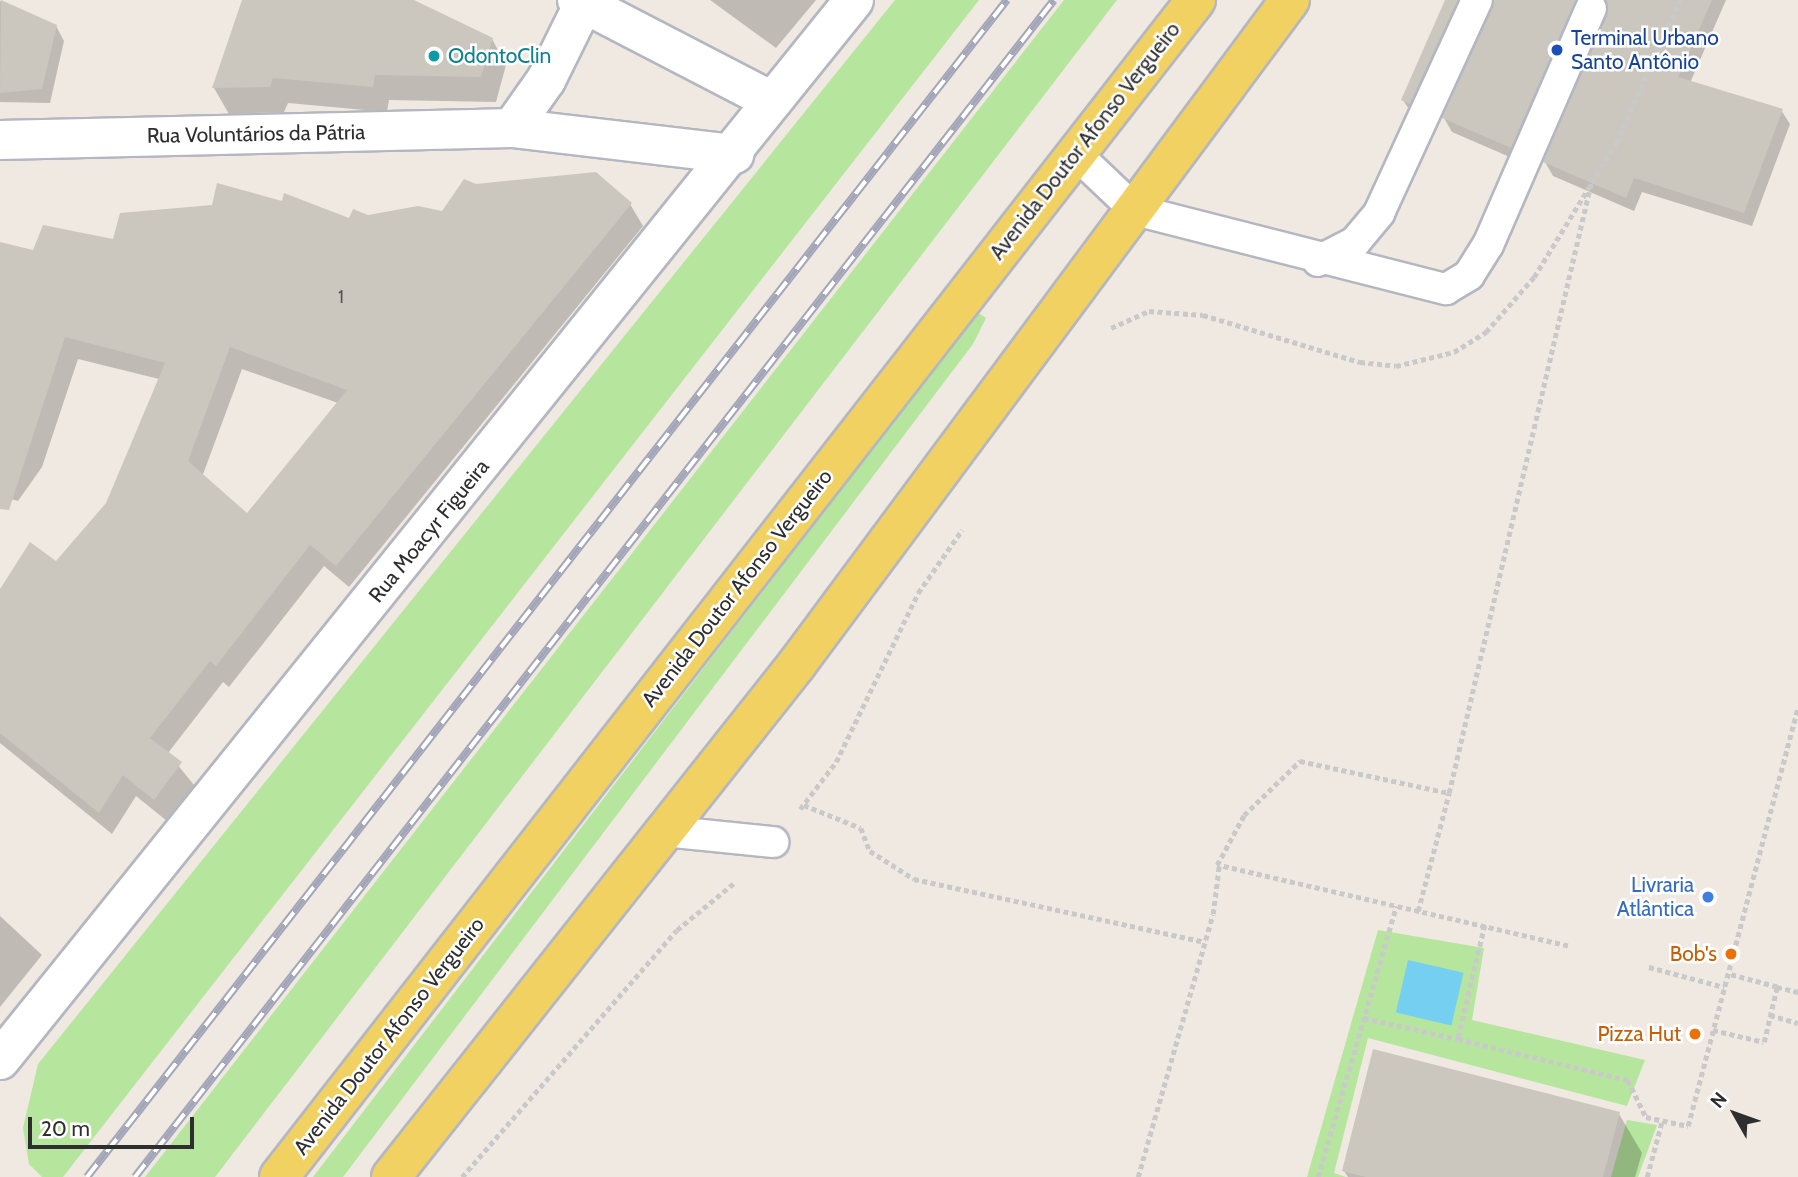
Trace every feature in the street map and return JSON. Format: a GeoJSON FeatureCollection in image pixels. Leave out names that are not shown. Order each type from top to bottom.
{"type":"FeatureCollection","features":[{"type":"Feature","properties":{"kind":"main road","name":"Rua Moacyr Figueira"},"geometry":{"type":"LineString","coordinates":[[0,1060],[734,154],[772,101],[854,0]]}},
{"type":"Feature","properties":{"kind":"main road","name":"Avenida Doutor Afonso Vergueiro"},"geometry":{"type":"LineString","coordinates":[[279,1177],[1196,0]]}},
{"type":"Feature","properties":{"kind":"main road"},"geometry":{"type":"LineString","coordinates":[[390,1177],[664,831],[1063,307],[1290,0]]}},
{"type":"Feature","properties":{"kind":"main road"},"geometry":{"type":"LineString","coordinates":[[512,128],[546,80],[581,2],[772,101]]}},
{"type":"Feature","properties":{"kind":"main road","name":"Rua Voluntários da Pátria"},"geometry":{"type":"LineString","coordinates":[[0,140],[512,128],[734,154]]}},
{"type":"Feature","properties":{"kind":"main road"},"geometry":{"type":"LineString","coordinates":[[423,1177],[455,1095]]}},
{"type":"Feature","properties":{"kind":"lane"},"geometry":{"type":"LineString","coordinates":[[1318,261],[1355,242],[1379,213],[1477,0]]}},
{"type":"Feature","properties":{"kind":"lane"},"geometry":{"type":"LineString","coordinates":[[1076,153],[1135,210],[1318,261],[1446,289],[1469,275],[1488,245],[1591,8]]}},
{"type":"Feature","properties":{"kind":"lane"},"geometry":{"type":"LineString","coordinates":[[664,831],[773,842]]}},
{"type":"Feature","properties":{"kind":"path"},"geometry":{"type":"LineString","coordinates":[[1063,307],[1082,321],[1110,328],[1149,311],[1203,315],[1322,354],[1396,366],[1425,362],[1486,332],[1508,310],[1591,183],[1673,9],[1680,0]]}},
{"type":"Feature","properties":{"kind":"path"},"geometry":{"type":"LineString","coordinates":[[1418,911],[1449,793],[1591,183]]}},
{"type":"Feature","properties":{"kind":"path"},"geometry":{"type":"LineString","coordinates":[[1102,339],[1126,308]]}},
{"type":"Feature","properties":{"kind":"path"},"geometry":{"type":"LineString","coordinates":[[462,1177],[677,930],[747,872],[804,805],[836,762],[918,593],[970,518]]}},
{"type":"Feature","properties":{"kind":"path"},"geometry":{"type":"LineString","coordinates":[[1364,1018],[1629,1080],[1646,1117],[1688,1126],[1798,707]]}},
{"type":"Feature","properties":{"kind":"path"},"geometry":{"type":"LineString","coordinates":[[1138,1177],[1205,942],[1220,866],[1244,815],[1300,761],[1449,793]]}},
{"type":"Feature","properties":{"kind":"path"},"geometry":{"type":"LineString","coordinates":[[804,805],[861,828],[870,851],[914,879],[1205,942]]}},
{"type":"Feature","properties":{"kind":"path"},"geometry":{"type":"LineString","coordinates":[[1220,866],[1568,946]]}},
{"type":"Feature","properties":{"kind":"path"},"geometry":{"type":"LineString","coordinates":[[1318,1177],[1396,906]]}},
{"type":"Feature","properties":{"kind":"path"},"geometry":{"type":"LineString","coordinates":[[1458,1039],[1485,925]]}},
{"type":"Feature","properties":{"kind":"path"},"geometry":{"type":"LineString","coordinates":[[1649,967],[1724,987]]}},
{"type":"Feature","properties":{"kind":"path"},"geometry":{"type":"LineString","coordinates":[[1727,974],[1798,992]]}},
{"type":"Feature","properties":{"kind":"path"},"geometry":{"type":"LineString","coordinates":[[1713,1030],[1764,1042],[1777,987]]}},
{"type":"Feature","properties":{"kind":"path"},"geometry":{"type":"LineString","coordinates":[[1770,1015],[1798,1023]]}},
{"type":"Feature","properties":{"kind":"path"},"geometry":{"type":"LineString","coordinates":[[1647,1177],[1662,1121]]}},
{"type":"Feature","properties":{"kind":"green space"},"geometry":{"type":"Polygon","coordinates":[[[895,0],[979,0],[63,1177],[42,1177],[29,1164],[23,1128],[38,1064],[895,0]]]}},
{"type":"Feature","properties":{"kind":"green space"},"geometry":{"type":"Polygon","coordinates":[[[1064,0],[1117,0],[215,1177],[145,1177],[1064,0]]]}},
{"type":"Feature","properties":{"kind":"green space"},"geometry":{"type":"Polygon","coordinates":[[[977,312],[986,318],[973,344],[343,1177],[313,1177],[977,312]]]}},
{"type":"Feature","properties":{"kind":"green space"},"geometry":{"type":"Polygon","coordinates":[[[1378,930],[1484,948],[1472,1020],[1645,1060],[1627,1106],[1368,1038],[1334,1173],[1346,1177],[1307,1177],[1378,930]]]}},
{"type":"Feature","properties":{"kind":"green space"},"geometry":{"type":"Polygon","coordinates":[[[1627,1120],[1657,1125],[1638,1177],[1611,1177],[1627,1120]]]}},
{"type":"Feature","properties":{"kind":"water"},"geometry":{"type":"Polygon","coordinates":[[[1408,960],[1464,973],[1451,1025],[1396,1013],[1408,960]]]}},
{"type":"Feature","properties":{"kind":"building"},"geometry":{"type":"Polygon","coordinates":[[[1,0],[57,25],[42,89],[0,93],[1,0]]]}},
{"type":"Feature","properties":{"kind":"building"},"geometry":{"type":"Polygon","coordinates":[[[242,0],[414,0],[493,38],[481,77],[375,75],[373,87],[273,78],[270,87],[212,88],[242,0]]]}},
{"type":"Feature","properties":{"kind":"building"},"geometry":{"type":"Polygon","coordinates":[[[1445,0],[1458,0],[1410,104],[1401,100],[1445,0]]]}},
{"type":"Feature","properties":{"kind":"building"},"geometry":{"type":"Polygon","coordinates":[[[1494,0],[1576,0],[1511,148],[1442,118],[1494,0]]]}},
{"type":"Feature","properties":{"kind":"building"},"geometry":{"type":"Polygon","coordinates":[[[1606,0],[1712,0],[1678,77],[1783,109],[1744,213],[1634,178],[1626,198],[1543,162],[1607,15],[1606,0]]]}},
{"type":"Feature","properties":{"kind":"building"},"geometry":{"type":"Polygon","coordinates":[[[596,172],[632,203],[336,566],[310,545],[216,666],[210,661],[150,738],[182,762],[154,800],[123,775],[99,813],[0,733],[0,589],[30,542],[56,561],[106,503],[165,363],[65,337],[9,510],[0,509],[0,242],[33,250],[43,225],[113,239],[120,213],[212,205],[217,183],[282,201],[284,193],[349,218],[353,209],[368,215],[418,206],[442,211],[464,179],[476,184],[596,172]],[[230,347],[188,461],[247,513],[347,390],[230,347]]]}},
{"type":"Feature","properties":{"kind":"building"},"geometry":{"type":"Polygon","coordinates":[[[1373,1049],[1620,1112],[1603,1177],[1366,1177],[1342,1171],[1373,1049]]]}},
{"type":"Feature","properties":{"kind":"railway"},"geometry":{"type":"LineString","coordinates":[[87,1177],[1007,0]]}},
{"type":"Feature","properties":{"kind":"railway"},"geometry":{"type":"LineString","coordinates":[[135,1177],[1054,0]]}},
{"type":"Feature","properties":{"kind":"place","name":"Terminal Urbano Santo Antônio"},"geometry":{"type":"Point","coordinates":[1557,50]}},
{"type":"Feature","properties":{"kind":"place","name":"OdontoClin"},"geometry":{"type":"Point","coordinates":[434,56]}},
{"type":"Feature","properties":{"kind":"place","name":"Livraria Atlântica"},"geometry":{"type":"Point","coordinates":[1708,897]}},
{"type":"Feature","properties":{"kind":"place","name":"Bob's"},"geometry":{"type":"Point","coordinates":[1731,954]}},
{"type":"Feature","properties":{"kind":"place","name":"Pizza Hut"},"geometry":{"type":"Point","coordinates":[1695,1034]}}]}
